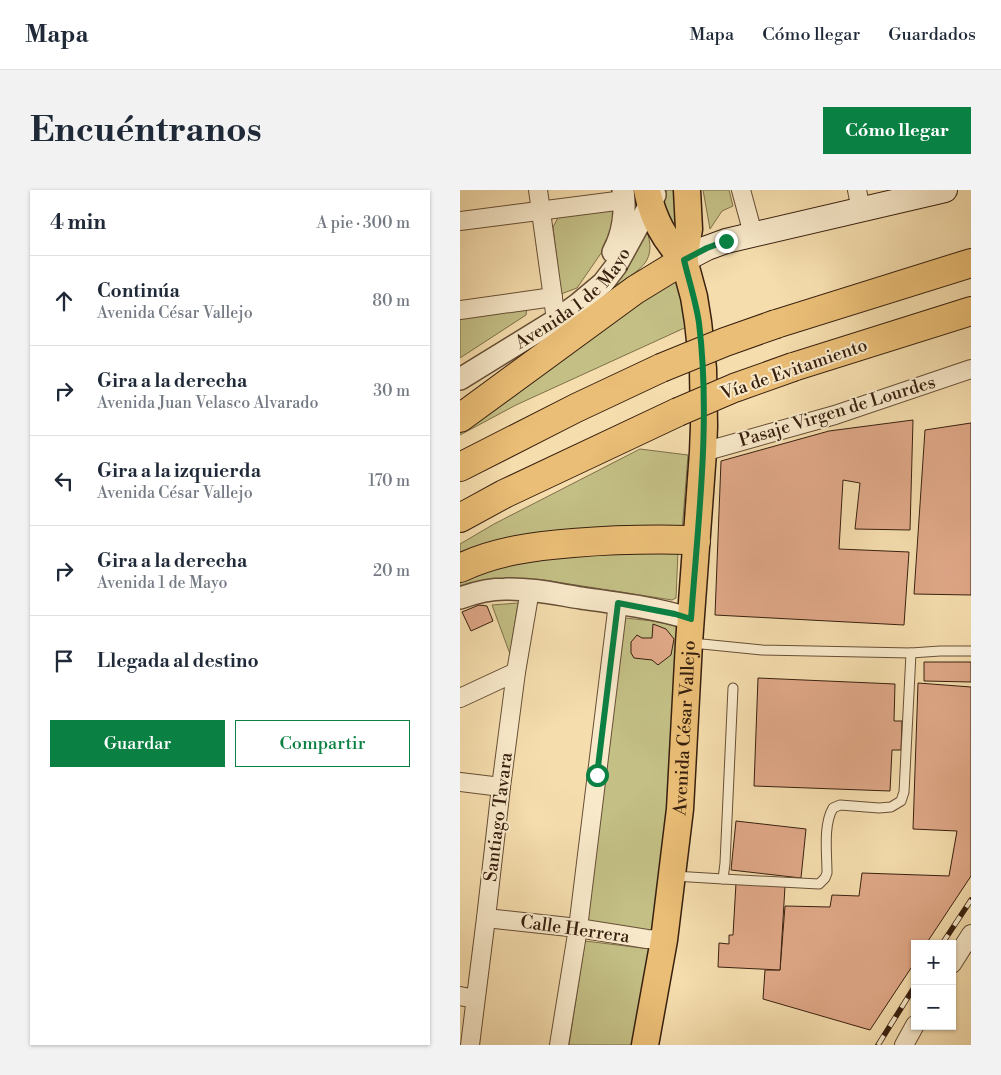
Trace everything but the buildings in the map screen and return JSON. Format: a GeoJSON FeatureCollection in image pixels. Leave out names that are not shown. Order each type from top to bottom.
{"type":"FeatureCollection","features":[{"type":"Feature","properties":{"kind":"highway"},"geometry":{"type":"LineString","coordinates":[[460,418],[635,290],[684,260]]}},
{"type":"Feature","properties":{"kind":"highway"},"geometry":{"type":"LineString","coordinates":[[460,467],[576,408],[661,368],[725,342],[776,324],[971,263]]}},
{"type":"Feature","properties":{"kind":"highway","name":"Vía de Evitamiento"},"geometry":{"type":"LineString","coordinates":[[460,518],[504,494],[678,412],[734,388],[971,311]]}},
{"type":"Feature","properties":{"kind":"highway"},"geometry":{"type":"LineString","coordinates":[[460,568],[483,558],[535,547],[609,540],[696,541]]}},
{"type":"Feature","properties":{"kind":"main road","name":"Avenida César Vallejo"},"geometry":{"type":"LineString","coordinates":[[645,1045],[664,940],[680,809],[703,452],[703,369],[694,297],[684,260],[689,229],[687,190]]}},
{"type":"Feature","properties":{"kind":"main road"},"geometry":{"type":"LineString","coordinates":[[684,260],[717,244],[859,200],[945,190]]}},
{"type":"Feature","properties":{"kind":"main road","name":"Avenida César Vallejo"},"geometry":{"type":"LineString","coordinates":[[640,195],[665,238],[684,260]]}},
{"type":"Feature","properties":{"kind":"street"},"geometry":{"type":"LineString","coordinates":[[538,190],[556,320]]}},
{"type":"Feature","properties":{"kind":"street"},"geometry":{"type":"LineString","coordinates":[[741,190],[753,234]]}},
{"type":"Feature","properties":{"kind":"street"},"geometry":{"type":"LineString","coordinates":[[460,221],[541,211],[640,195]]}},
{"type":"Feature","properties":{"kind":"street","name":"Avenida 1 de Mayo"},"geometry":{"type":"LineString","coordinates":[[460,379],[556,320],[603,283],[616,266],[640,195]]}},
{"type":"Feature","properties":{"kind":"street"},"geometry":{"type":"LineString","coordinates":[[460,310],[553,297]]}},
{"type":"Feature","properties":{"kind":"street","name":"Pasaje Virgen de Lourdes"},"geometry":{"type":"LineString","coordinates":[[703,452],[836,414],[971,369]]}},
{"type":"Feature","properties":{"kind":"street"},"geometry":{"type":"LineString","coordinates":[[460,598],[476,592],[504,589],[530,590],[618,603],[675,614],[690,631]]}},
{"type":"Feature","properties":{"kind":"street","name":"Santiago Tavara"},"geometry":{"type":"LineString","coordinates":[[470,1045],[468,997],[486,918],[500,787],[530,590]]}},
{"type":"Feature","properties":{"kind":"street"},"geometry":{"type":"LineString","coordinates":[[559,1045],[578,928],[618,603]]}},
{"type":"Feature","properties":{"kind":"street"},"geometry":{"type":"LineString","coordinates":[[460,698],[516,672]]}},
{"type":"Feature","properties":{"kind":"street"},"geometry":{"type":"LineString","coordinates":[[460,782],[500,787]]}},
{"type":"Feature","properties":{"kind":"street","name":"Calle Herrera"},"geometry":{"type":"LineString","coordinates":[[486,918],[664,940]]}},
{"type":"Feature","properties":{"kind":"street"},"geometry":{"type":"LineString","coordinates":[[956,958],[971,934]]}},
{"type":"Feature","properties":{"kind":"street"},"geometry":{"type":"LineString","coordinates":[[904,1045],[912,1030]]}},
{"type":"Feature","properties":{"kind":"lane"},"geometry":{"type":"LineString","coordinates":[[690,631],[762,650],[910,653],[971,651]]}},
{"type":"Feature","properties":{"kind":"lane"},"geometry":{"type":"LineString","coordinates":[[672,876],[819,884],[827,873],[827,824],[833,808],[840,805],[891,807],[900,801],[904,792],[910,653]]}},
{"type":"Feature","properties":{"kind":"lane"},"geometry":{"type":"LineString","coordinates":[[723,879],[733,688]]}},
{"type":"Feature","properties":{"kind":"shaded area"},"geometry":{"type":"Polygon","coordinates":[[[667,190],[674,190],[682,238],[660,206],[667,190]]]}},
{"type":"Feature","properties":{"kind":"shaded area"},"geometry":{"type":"Polygon","coordinates":[[[703,190],[729,190],[733,206],[722,211],[710,229],[703,190]]]}},
{"type":"Feature","properties":{"kind":"shaded area"},"geometry":{"type":"Polygon","coordinates":[[[615,210],[615,233],[577,288],[561,294],[553,227],[559,216],[615,210]]]}},
{"type":"Feature","properties":{"kind":"shaded area"},"geometry":{"type":"Polygon","coordinates":[[[646,228],[650,249],[645,263],[617,285],[613,281],[646,228]]]}},
{"type":"Feature","properties":{"kind":"shaded area"},"geometry":{"type":"Polygon","coordinates":[[[675,276],[691,325],[516,405],[460,435],[460,423],[675,276]]]}},
{"type":"Feature","properties":{"kind":"shaded area"},"geometry":{"type":"Polygon","coordinates":[[[527,306],[526,315],[460,358],[460,317],[527,306]]]}},
{"type":"Feature","properties":{"kind":"shaded area"},"geometry":{"type":"Polygon","coordinates":[[[640,449],[688,455],[682,532],[460,561],[460,544],[494,524],[640,449]]]}},
{"type":"Feature","properties":{"kind":"shaded area"},"geometry":{"type":"Polygon","coordinates":[[[588,552],[678,552],[676,598],[672,600],[544,580],[490,580],[460,590],[460,577],[466,573],[588,552]]]}},
{"type":"Feature","properties":{"kind":"shaded area"},"geometry":{"type":"Polygon","coordinates":[[[518,603],[510,654],[492,605],[518,603]]]}},
{"type":"Feature","properties":{"kind":"shaded area"},"geometry":{"type":"Polygon","coordinates":[[[625,618],[682,627],[658,933],[583,920],[625,618]]]}},
{"type":"Feature","properties":{"kind":"shaded area"},"geometry":{"type":"Polygon","coordinates":[[[585,941],[650,949],[637,1045],[569,1045],[585,941]]]}},
{"type":"Feature","properties":{"kind":"railway"},"geometry":{"type":"LineString","coordinates":[[945,940],[971,900]]}},
{"type":"Feature","properties":{"kind":"railway"},"geometry":{"type":"LineString","coordinates":[[878,1045],[911,992]]}},
{"type":"Feature","properties":{"kind":"route"},"geometry":{"type":"LineString","coordinates":[[597,775],[618,603],[691,619],[703,452],[703,369],[694,297],[684,260],[726,241]]}}]}
